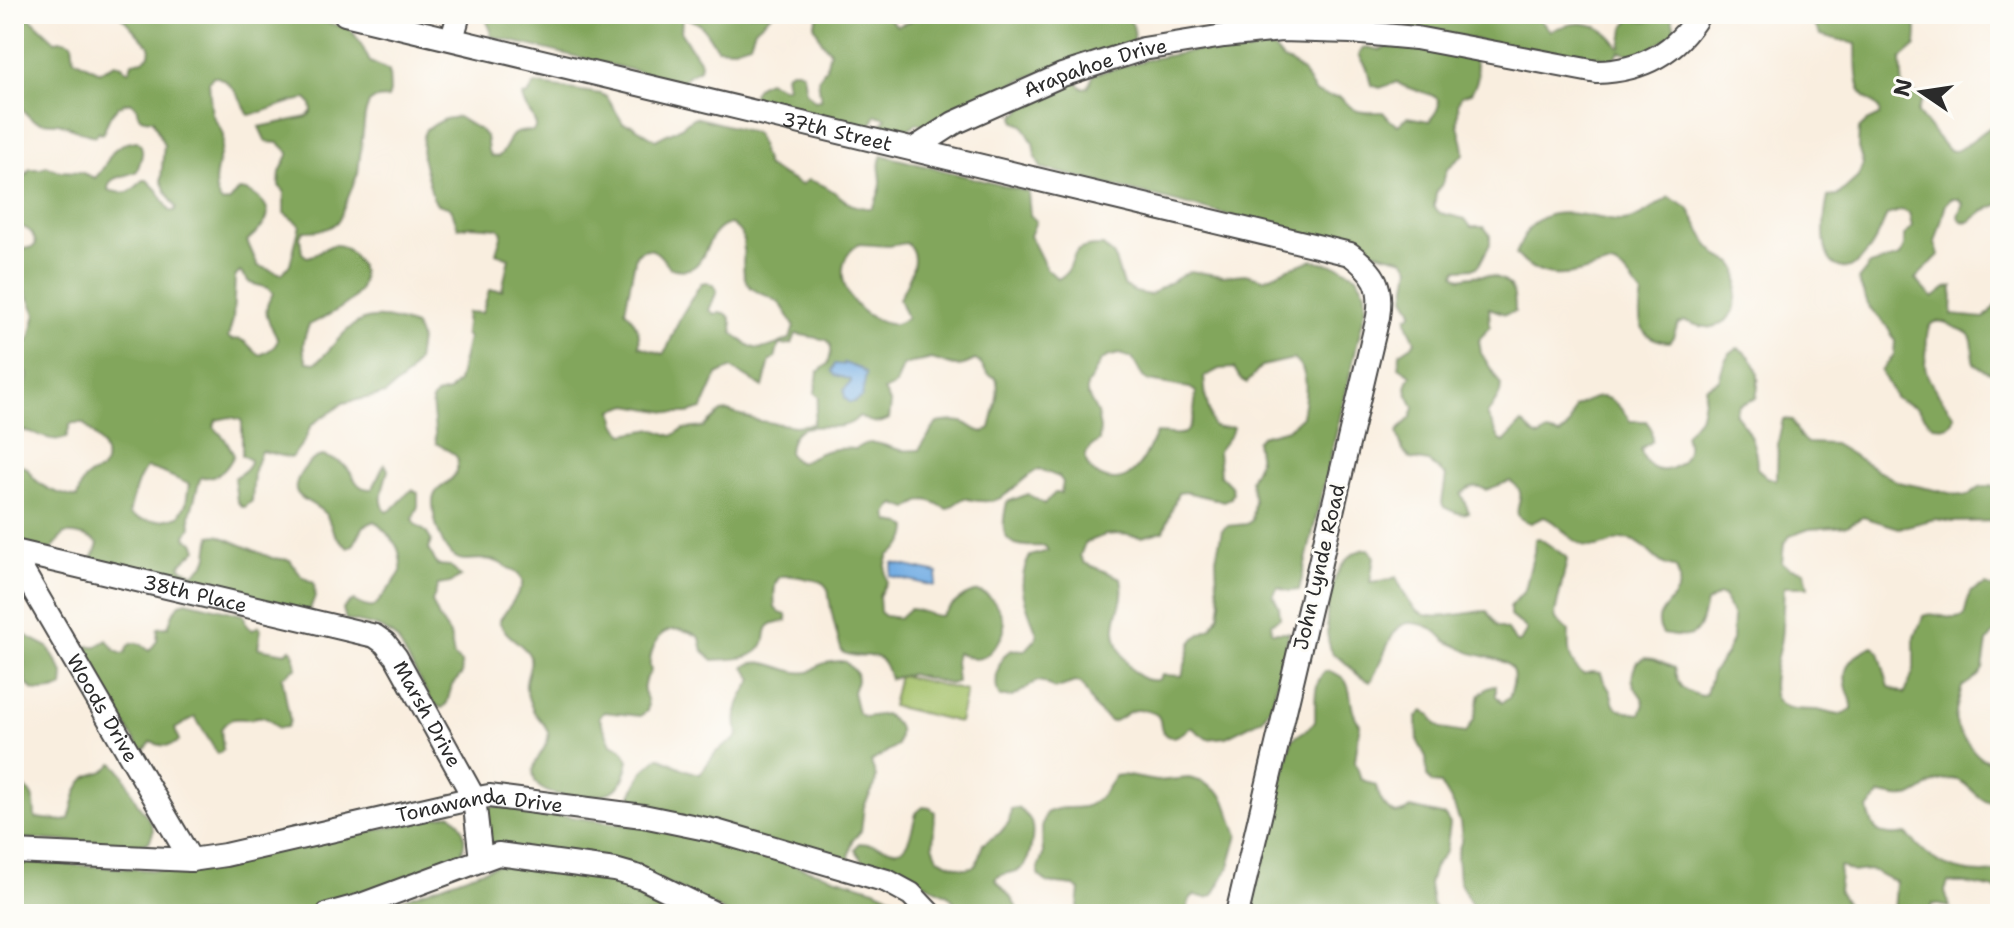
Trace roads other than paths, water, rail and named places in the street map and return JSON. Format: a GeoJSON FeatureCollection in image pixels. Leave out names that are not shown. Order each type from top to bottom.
{"type":"FeatureCollection","features":[{"type":"Feature","properties":{"kind":"street","name":"37th Street"},"geometry":{"type":"LineString","coordinates":[[345,14],[1327,248]]}},
{"type":"Feature","properties":{"kind":"street"},"geometry":{"type":"LineString","coordinates":[[452,39],[459,14]]}},
{"type":"Feature","properties":{"kind":"street","name":"Arapahoe Drive"},"geometry":{"type":"LineString","coordinates":[[914,149],[954,123],[1062,75],[1143,49],[1224,36],[1276,22],[1416,38],[1597,72],[1616,72],[1651,61],[1677,44],[1699,14]]}},
{"type":"Feature","properties":{"kind":"street","name":"John Lynde Road"},"geometry":{"type":"LineString","coordinates":[[1237,914],[1380,305],[1380,288],[1369,268],[1350,254],[1327,248]]}},
{"type":"Feature","properties":{"kind":"street","name":"38th Place"},"geometry":{"type":"LineString","coordinates":[[14,553],[375,636]]}},
{"type":"Feature","properties":{"kind":"street","name":"Woods Drive"},"geometry":{"type":"LineString","coordinates":[[14,553],[191,860]]}},
{"type":"Feature","properties":{"kind":"street","name":"Marsh Drive"},"geometry":{"type":"LineString","coordinates":[[375,636],[396,657],[474,798]]}},
{"type":"Feature","properties":{"kind":"street","name":"Tonawanda Drive"},"geometry":{"type":"LineString","coordinates":[[14,852],[191,860],[489,796],[643,816],[716,831],[887,881],[911,894],[930,914]]}},
{"type":"Feature","properties":{"kind":"street"},"geometry":{"type":"LineString","coordinates":[[474,798],[481,860]]}},
{"type":"Feature","properties":{"kind":"street"},"geometry":{"type":"LineString","coordinates":[[328,914],[361,905],[498,854],[615,870],[643,878],[716,914]]}},
{"type":"Feature","properties":{"kind":"water"},"geometry":{"type":"Polygon","coordinates":[[[844,363],[866,374],[862,397],[854,402],[845,398],[844,390],[851,380],[832,371],[835,364],[844,363]]]}},
{"type":"Feature","properties":{"kind":"water"},"geometry":{"type":"Polygon","coordinates":[[[893,563],[938,573],[935,586],[890,576],[893,563]]]}}]}
